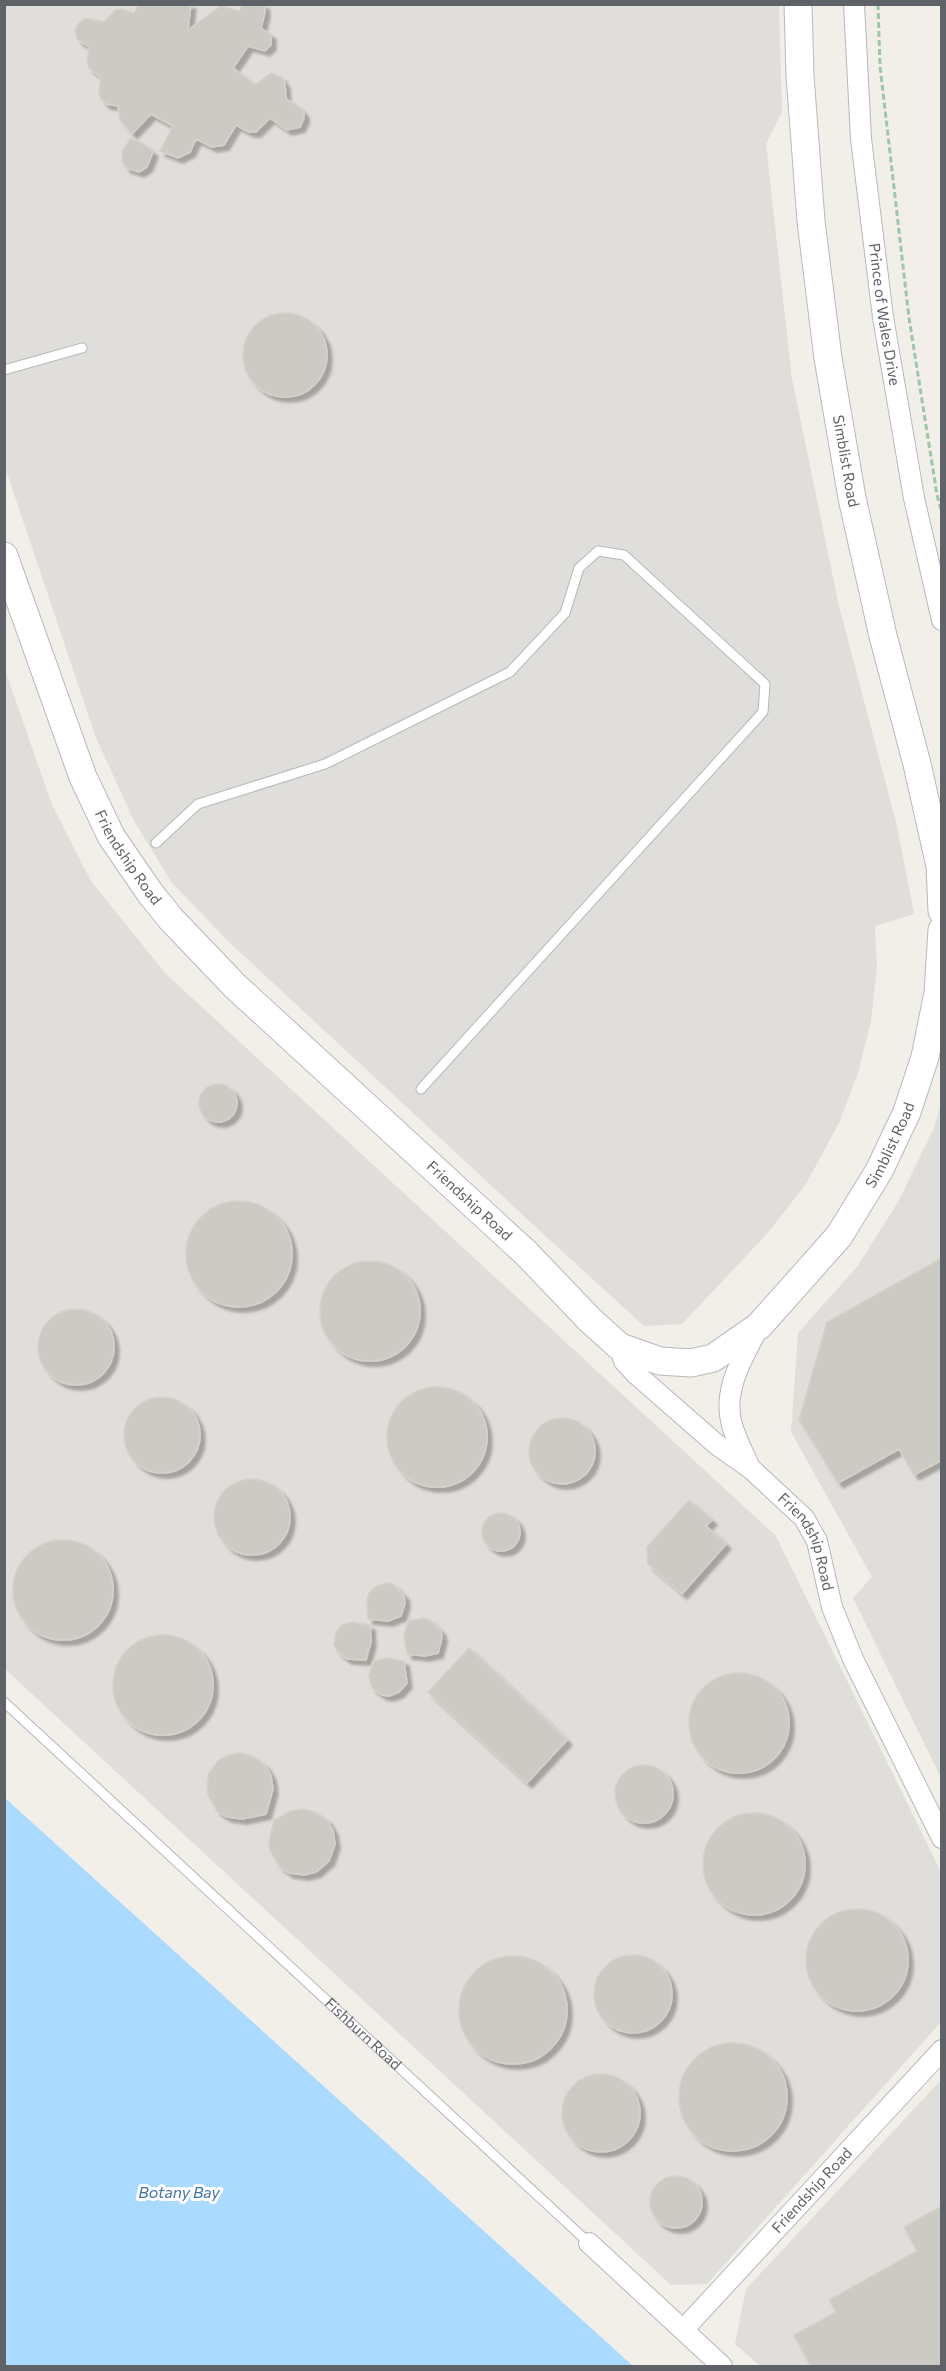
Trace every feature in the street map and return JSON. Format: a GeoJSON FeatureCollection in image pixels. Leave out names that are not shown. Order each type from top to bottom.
{"type":"FeatureCollection","features":[{"type":"Feature","properties":{"kind":"street","name":"Simblist Road"},"geometry":{"type":"LineString","coordinates":[[798,4],[800,76],[811,221],[828,358],[855,509],[883,636],[918,764],[936,845],[940,866],[942,911]]}},
{"type":"Feature","properties":{"kind":"street","name":"Prince of Wales Drive"},"geometry":{"type":"LineString","coordinates":[[854,4],[861,139],[883,317],[914,498],[942,620]]}},
{"type":"Feature","properties":{"kind":"street","name":"Friendship Road"},"geometry":{"type":"LineString","coordinates":[[4,556],[83,777],[111,836],[150,894],[193,944],[236,986],[526,1253],[590,1320],[620,1347],[624,1361],[636,1374],[716,1444],[750,1468],[804,1518],[817,1541],[832,1607],[853,1659],[942,1838]]}},
{"type":"Feature","properties":{"kind":"street","name":"Simblist Road"},"geometry":{"type":"LineString","coordinates":[[620,1347],[660,1361],[691,1364],[713,1358],[759,1326],[839,1236],[879,1171],[907,1112],[925,1057],[938,993],[942,930]]}},
{"type":"Feature","properties":{"kind":"street","name":"Simblist Road"},"geometry":{"type":"LineString","coordinates":[[750,1468],[731,1423],[730,1389],[759,1326]]}},
{"type":"Feature","properties":{"kind":"street","name":"Friendship Road"},"geometry":{"type":"LineString","coordinates":[[683,2330],[942,2050]]}},
{"type":"Feature","properties":{"kind":"street","name":"Fishburn Road"},"geometry":{"type":"LineString","coordinates":[[589,2243],[722,2367]]}},
{"type":"Feature","properties":{"kind":"lane"},"geometry":{"type":"LineString","coordinates":[[4,370],[82,348]]}},
{"type":"Feature","properties":{"kind":"lane"},"geometry":{"type":"LineString","coordinates":[[156,843],[198,804],[325,764],[510,672],[565,613],[579,568],[598,551],[624,555],[765,684],[763,712],[421,1089]]}},
{"type":"Feature","properties":{"kind":"lane","name":"Fishburn Road"},"geometry":{"type":"LineString","coordinates":[[4,1702],[589,2243]]}},
{"type":"Feature","properties":{"kind":"path"},"geometry":{"type":"LineString","coordinates":[[878,4],[880,66],[909,318],[937,495],[942,513]]}},
{"type":"Feature","properties":{"kind":"shaded area"},"geometry":{"type":"Polygon","coordinates":[[[4,5],[779,5],[782,112],[766,144],[792,379],[839,606],[897,826],[914,914],[875,926],[877,965],[871,1021],[858,1073],[839,1123],[806,1184],[766,1235],[682,1324],[644,1326],[540,1231],[229,942],[172,883],[134,821],[96,738],[5,467],[4,5]]]}},
{"type":"Feature","properties":{"kind":"shaded area"},"geometry":{"type":"Polygon","coordinates":[[[4,667],[52,805],[91,881],[166,974],[776,1536],[941,1872],[941,2022],[707,2284],[671,2285],[5,1669],[4,667]]]}},
{"type":"Feature","properties":{"kind":"shaded area"},"geometry":{"type":"Polygon","coordinates":[[[941,1103],[941,1778],[853,1598],[872,1577],[791,1432],[798,1333],[857,1267],[898,1202],[934,1128],[941,1103]]]}},
{"type":"Feature","properties":{"kind":"shaded area"},"geometry":{"type":"Polygon","coordinates":[[[941,2080],[941,2366],[760,2366],[735,2344],[746,2289],[941,2080]]]}},
{"type":"Feature","properties":{"kind":"water","name":"Botany Bay"},"geometry":{"type":"Polygon","coordinates":[[[5,1798],[633,2366],[5,2366],[5,1798]]]}},
{"type":"Feature","properties":{"kind":"building"},"geometry":{"type":"Polygon","coordinates":[[[139,4],[191,4],[188,30],[221,6],[239,11],[243,4],[264,4],[265,12],[261,28],[271,35],[271,45],[265,51],[248,46],[233,68],[255,85],[271,73],[281,77],[285,84],[286,99],[298,106],[304,113],[300,127],[287,130],[270,118],[256,132],[249,132],[236,125],[224,145],[212,147],[196,139],[190,152],[178,158],[160,151],[173,126],[151,114],[132,134],[120,120],[118,106],[106,104],[101,99],[99,92],[101,77],[89,68],[87,60],[90,47],[78,40],[75,31],[79,23],[86,18],[104,22],[115,10],[121,9],[134,13],[139,4]]]}},
{"type":"Feature","properties":{"kind":"building"},"geometry":{"type":"Polygon","coordinates":[[[131,138],[153,152],[147,167],[139,172],[126,168],[122,160],[123,150],[131,138]]]}},
{"type":"Feature","properties":{"kind":"building"},"geometry":{"type":"Polygon","coordinates":[[[285,313],[308,320],[320,332],[327,355],[320,378],[308,390],[285,397],[262,390],[250,378],[243,355],[250,332],[262,320],[285,313]]]}},
{"type":"Feature","properties":{"kind":"building"},"geometry":{"type":"Polygon","coordinates":[[[218,1084],[231,1090],[237,1103],[231,1116],[218,1122],[205,1116],[199,1103],[205,1090],[218,1084]]]}},
{"type":"Feature","properties":{"kind":"building"},"geometry":{"type":"Polygon","coordinates":[[[239,1201],[259,1205],[277,1216],[288,1234],[292,1254],[288,1274],[277,1292],[259,1303],[239,1307],[219,1303],[201,1292],[190,1274],[186,1254],[190,1234],[201,1216],[219,1205],[239,1201]]]}},
{"type":"Feature","properties":{"kind":"building"},"geometry":{"type":"Polygon","coordinates":[[[942,1258],[942,1460],[914,1475],[899,1449],[838,1483],[799,1420],[827,1322],[942,1258]]]}},
{"type":"Feature","properties":{"kind":"building"},"geometry":{"type":"Polygon","coordinates":[[[370,1261],[389,1265],[405,1276],[416,1292],[420,1311],[416,1330],[405,1346],[389,1357],[370,1361],[351,1357],[335,1346],[324,1330],[320,1311],[324,1292],[335,1276],[351,1265],[370,1261]]]}},
{"type":"Feature","properties":{"kind":"building"},"geometry":{"type":"Polygon","coordinates":[[[69,1309],[83,1309],[97,1315],[108,1326],[114,1340],[111,1362],[103,1374],[83,1385],[69,1385],[55,1379],[44,1368],[38,1354],[38,1340],[44,1326],[55,1315],[69,1309]]]}},
{"type":"Feature","properties":{"kind":"building"},"geometry":{"type":"Polygon","coordinates":[[[437,1387],[456,1391],[472,1402],[483,1418],[487,1437],[483,1456],[472,1472],[456,1483],[437,1487],[418,1483],[402,1472],[391,1456],[387,1437],[391,1418],[402,1402],[418,1391],[437,1387]]]}},
{"type":"Feature","properties":{"kind":"building"},"geometry":{"type":"Polygon","coordinates":[[[155,1397],[169,1397],[183,1403],[194,1414],[200,1428],[197,1450],[189,1462],[169,1473],[155,1473],[141,1467],[130,1456],[124,1442],[124,1428],[130,1414],[141,1403],[155,1397]]]}},
{"type":"Feature","properties":{"kind":"building"},"geometry":{"type":"Polygon","coordinates":[[[562,1418],[575,1421],[585,1428],[592,1438],[595,1451],[592,1464],[585,1474],[575,1481],[562,1484],[549,1481],[539,1474],[532,1464],[529,1451],[532,1438],[539,1428],[549,1421],[562,1418]]]}},
{"type":"Feature","properties":{"kind":"building"},"geometry":{"type":"Polygon","coordinates":[[[245,1479],[259,1479],[273,1485],[284,1496],[290,1510],[287,1532],[279,1544],[259,1555],[245,1555],[231,1549],[220,1538],[214,1524],[214,1510],[220,1496],[231,1485],[245,1479]]]}},
{"type":"Feature","properties":{"kind":"building"},"geometry":{"type":"Polygon","coordinates":[[[689,1500],[712,1520],[706,1526],[726,1544],[682,1594],[648,1564],[647,1547],[689,1500]]]}},
{"type":"Feature","properties":{"kind":"building"},"geometry":{"type":"Polygon","coordinates":[[[501,1513],[514,1519],[520,1532],[514,1545],[501,1551],[488,1545],[482,1532],[488,1519],[501,1513]]]}},
{"type":"Feature","properties":{"kind":"building"},"geometry":{"type":"Polygon","coordinates":[[[63,1540],[82,1544],[98,1555],[109,1571],[113,1590],[109,1609],[98,1625],[82,1636],[63,1640],[44,1636],[28,1625],[17,1609],[13,1590],[17,1571],[28,1555],[44,1544],[63,1540]]]}},
{"type":"Feature","properties":{"kind":"building"},"geometry":{"type":"Polygon","coordinates":[[[386,1583],[393,1584],[404,1595],[405,1603],[401,1616],[388,1621],[368,1619],[369,1593],[375,1587],[386,1583]]]}},
{"type":"Feature","properties":{"kind":"building"},"geometry":{"type":"Polygon","coordinates":[[[423,1618],[430,1620],[441,1631],[442,1638],[438,1653],[425,1656],[407,1654],[404,1636],[408,1621],[423,1618]]]}},
{"type":"Feature","properties":{"kind":"building"},"geometry":{"type":"Polygon","coordinates":[[[352,1622],[370,1625],[371,1642],[366,1660],[347,1659],[338,1652],[334,1645],[336,1632],[342,1625],[352,1622]]]}},
{"type":"Feature","properties":{"kind":"building"},"geometry":{"type":"Polygon","coordinates":[[[163,1635],[182,1639],[198,1650],[209,1666],[213,1685],[209,1704],[198,1720],[182,1731],[163,1735],[144,1731],[128,1720],[117,1704],[113,1685],[117,1666],[128,1650],[144,1639],[163,1635]]]}},
{"type":"Feature","properties":{"kind":"building"},"geometry":{"type":"Polygon","coordinates":[[[469,1648],[567,1740],[527,1783],[428,1692],[469,1648]]]}},
{"type":"Feature","properties":{"kind":"building"},"geometry":{"type":"Polygon","coordinates":[[[387,1658],[404,1661],[407,1683],[399,1692],[389,1696],[382,1695],[372,1688],[369,1676],[373,1661],[387,1658]]]}},
{"type":"Feature","properties":{"kind":"building"},"geometry":{"type":"Polygon","coordinates":[[[739,1673],[758,1677],[774,1688],[785,1704],[789,1723],[785,1742],[774,1758],[758,1769],[739,1773],[720,1769],[704,1758],[693,1742],[689,1723],[693,1704],[704,1688],[720,1677],[739,1673]]]}},
{"type":"Feature","properties":{"kind":"building"},"geometry":{"type":"Polygon","coordinates":[[[240,1753],[253,1756],[265,1765],[271,1776],[273,1789],[266,1814],[242,1819],[227,1817],[217,1811],[208,1795],[209,1773],[219,1760],[240,1753]]]}},
{"type":"Feature","properties":{"kind":"building"},"geometry":{"type":"Polygon","coordinates":[[[644,1765],[660,1770],[668,1778],[673,1794],[668,1810],[660,1818],[644,1823],[628,1818],[620,1810],[615,1794],[620,1778],[628,1770],[644,1765]]]}},
{"type":"Feature","properties":{"kind":"building"},"geometry":{"type":"Polygon","coordinates":[[[302,1809],[315,1812],[327,1820],[333,1831],[335,1844],[329,1861],[316,1872],[304,1875],[289,1873],[280,1867],[270,1851],[269,1841],[274,1820],[291,1811],[302,1809]]]}},
{"type":"Feature","properties":{"kind":"building"},"geometry":{"type":"Polygon","coordinates":[[[754,1813],[773,1817],[790,1828],[801,1845],[805,1864],[801,1883],[790,1900],[773,1911],[754,1915],[735,1911],[718,1900],[707,1883],[703,1864],[707,1845],[718,1828],[735,1817],[754,1813]]]}},
{"type":"Feature","properties":{"kind":"building"},"geometry":{"type":"Polygon","coordinates":[[[857,1909],[877,1913],[893,1924],[904,1940],[908,1960],[904,1980],[893,1996],[877,2007],[857,2011],[837,2007],[821,1996],[810,1980],[806,1960],[810,1940],[821,1924],[837,1913],[857,1909]]]}},
{"type":"Feature","properties":{"kind":"building"},"geometry":{"type":"Polygon","coordinates":[[[633,1955],[648,1958],[660,1967],[669,1979],[672,1994],[669,2009],[660,2021],[648,2030],[633,2033],[618,2030],[606,2021],[597,2009],[594,1994],[597,1979],[606,1967],[618,1958],[633,1955]]]}},
{"type":"Feature","properties":{"kind":"building"},"geometry":{"type":"Polygon","coordinates":[[[513,1956],[523,1957],[543,1965],[551,1972],[558,1980],[566,2000],[566,2020],[558,2040],[551,2048],[543,2055],[523,2063],[513,2064],[503,2063],[483,2055],[475,2048],[468,2040],[460,2020],[459,2010],[460,2000],[468,1980],[475,1972],[483,1965],[503,1957],[513,1956]]]}},
{"type":"Feature","properties":{"kind":"building"},"geometry":{"type":"Polygon","coordinates":[[[733,2043],[754,2047],[771,2059],[783,2076],[787,2097],[783,2118],[771,2135],[754,2147],[733,2151],[712,2147],[695,2135],[683,2118],[679,2097],[683,2076],[695,2059],[712,2047],[733,2043]]]}},
{"type":"Feature","properties":{"kind":"building"},"geometry":{"type":"Polygon","coordinates":[[[601,2074],[616,2077],[629,2085],[637,2098],[640,2113],[637,2128],[629,2141],[616,2149],[601,2152],[586,2149],[573,2141],[565,2128],[562,2113],[565,2098],[573,2085],[586,2077],[601,2074]]]}},
{"type":"Feature","properties":{"kind":"building"},"geometry":{"type":"Polygon","coordinates":[[[671,2176],[681,2176],[695,2183],[702,2202],[695,2221],[681,2228],[671,2228],[661,2224],[654,2217],[650,2207],[650,2197],[654,2187],[661,2180],[671,2176]]]}},
{"type":"Feature","properties":{"kind":"building"},"geometry":{"type":"Polygon","coordinates":[[[942,2206],[942,2367],[811,2367],[794,2335],[836,2312],[829,2300],[917,2251],[904,2227],[942,2206]]]}}]}
